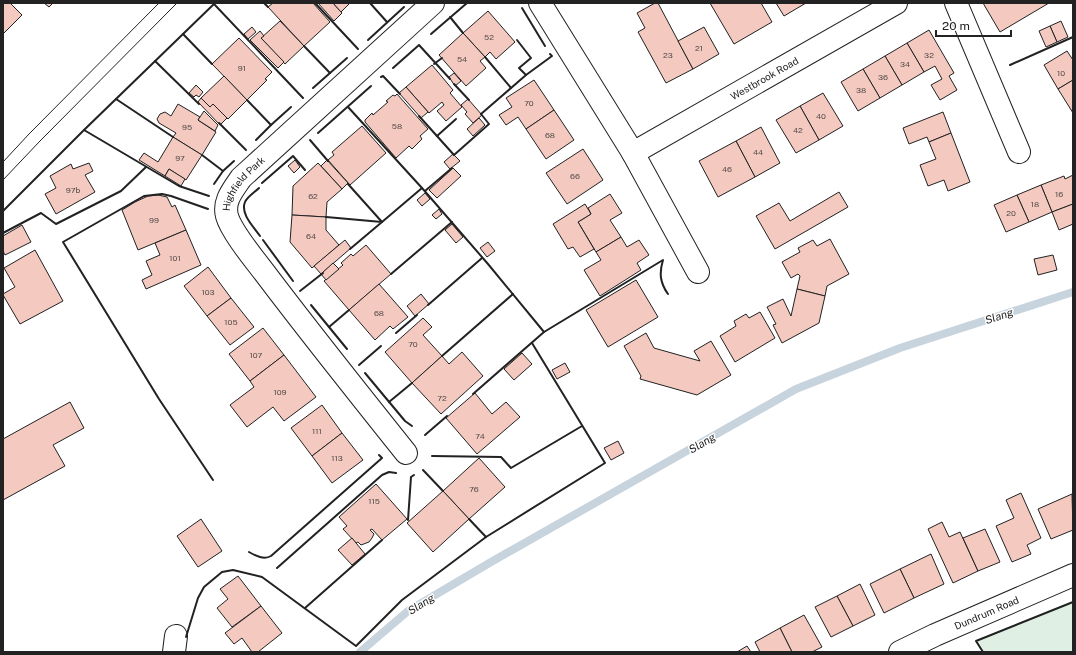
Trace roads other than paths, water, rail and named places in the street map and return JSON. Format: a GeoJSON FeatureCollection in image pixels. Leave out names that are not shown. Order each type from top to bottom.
{"type":"FeatureCollection","features":[{"type":"Feature","properties":{"kind":"street","name":"Highfield Park"},"geometry":{"type":"LineString","coordinates":[[406,454],[236,234],[227,217],[226,205],[228,197],[241,178],[434,3]]}},
{"type":"Feature","properties":{"kind":"street"},"geometry":{"type":"LineString","coordinates":[[540,3],[633,153],[698,272]]}},
{"type":"Feature","properties":{"kind":"street","name":"Westbrook Road"},"geometry":{"type":"LineString","coordinates":[[633,153],[896,3]]}},
{"type":"Feature","properties":{"kind":"street"},"geometry":{"type":"LineString","coordinates":[[956,3],[1019,152]]}},
{"type":"Feature","properties":{"kind":"street","name":"Dundrum Road"},"geometry":{"type":"LineString","coordinates":[[900,652],[935,635],[1073,575]]}},
{"type":"Feature","properties":{"kind":"waterway","name":"Slang"},"geometry":{"type":"LineString","coordinates":[[360,652],[408,611],[491,562],[796,389],[900,348],[1073,292]]}},
{"type":"Feature","properties":{"kind":"tram line"},"geometry":{"type":"LineString","coordinates":[[3,162],[159,3]]}},
{"type":"Feature","properties":{"kind":"tram line"},"geometry":{"type":"LineString","coordinates":[[3,180],[177,3]]}}]}
